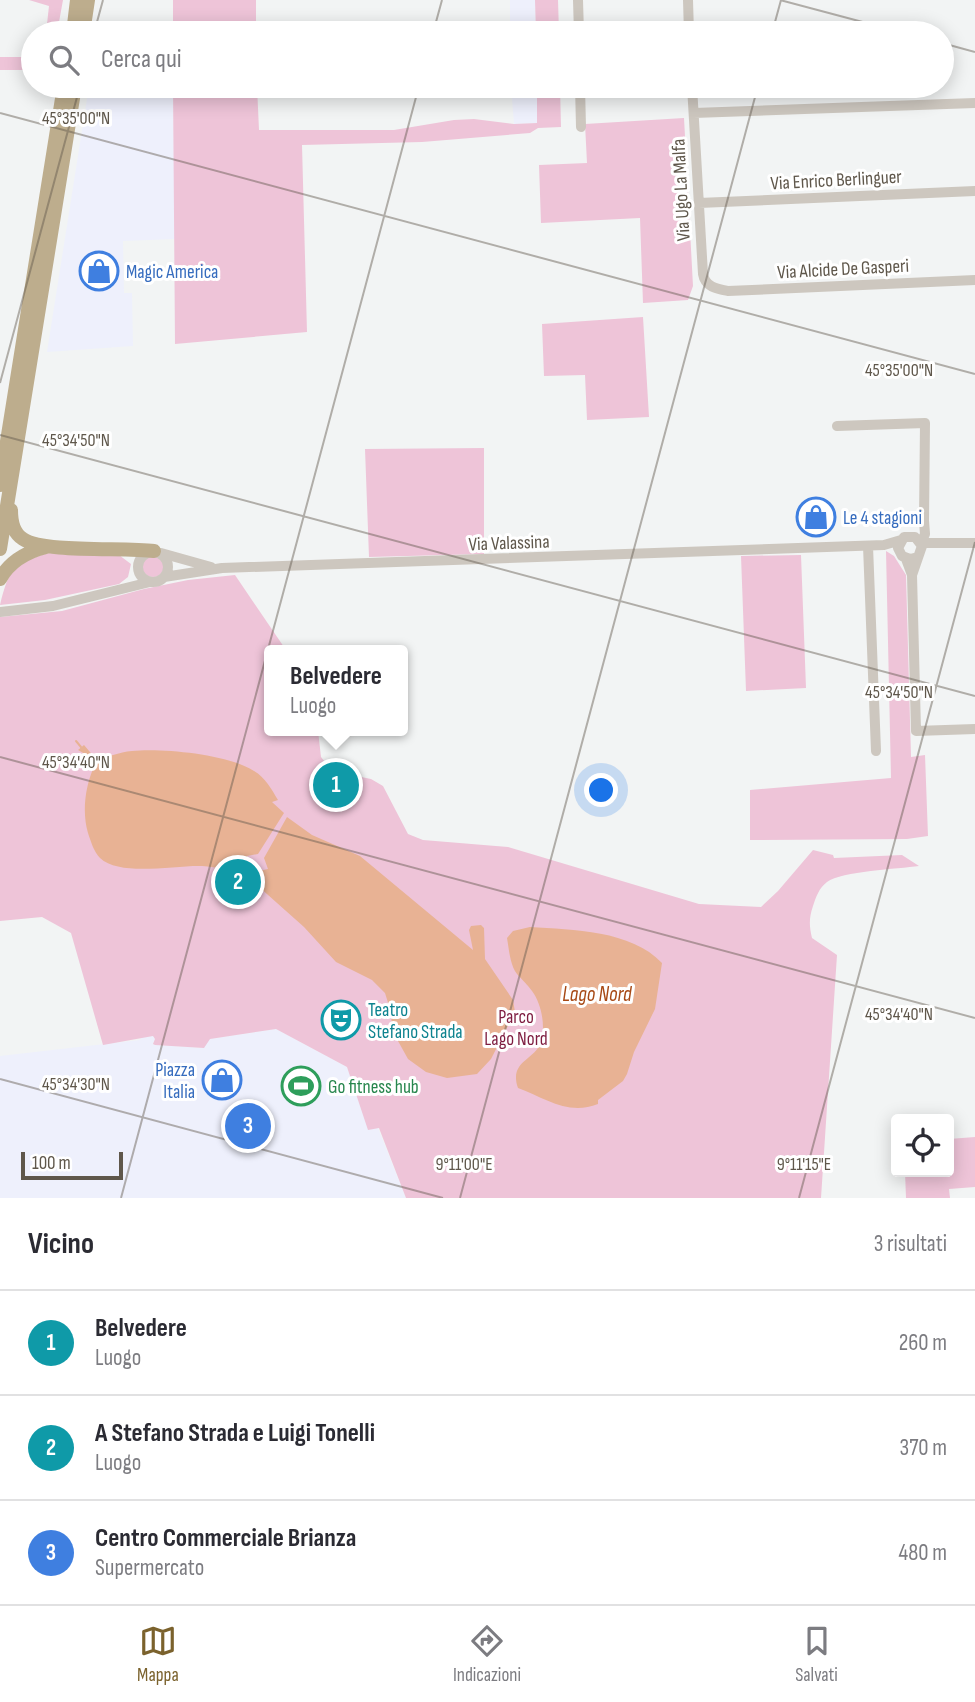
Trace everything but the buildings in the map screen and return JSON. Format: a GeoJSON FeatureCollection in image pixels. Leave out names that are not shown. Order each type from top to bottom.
{"type":"FeatureCollection","features":[{"type":"Feature","properties":{"kind":"highway"},"geometry":{"type":"LineString","coordinates":[[75,21],[78,0]]}},
{"type":"Feature","properties":{"kind":"highway"},"geometry":{"type":"LineString","coordinates":[[85,21],[88,0]]}},
{"type":"Feature","properties":{"kind":"highway"},"geometry":{"type":"LineString","coordinates":[[0,549],[5,487],[63,98]]}},
{"type":"Feature","properties":{"kind":"highway"},"geometry":{"type":"LineString","coordinates":[[73,98],[5,487],[10,514],[18,534],[29,542],[49,546],[157,552]]}},
{"type":"Feature","properties":{"kind":"highway"},"geometry":{"type":"LineString","coordinates":[[0,579],[19,557],[49,546]]}},
{"type":"Feature","properties":{"kind":"highway"},"geometry":{"type":"LineString","coordinates":[[121,549],[132,554],[138,566]]}},
{"type":"Feature","properties":{"kind":"street"},"geometry":{"type":"LineString","coordinates":[[579,0],[579,21]]}},
{"type":"Feature","properties":{"kind":"street"},"geometry":{"type":"LineString","coordinates":[[688,0],[689,21]]}},
{"type":"Feature","properties":{"kind":"street"},"geometry":{"type":"LineString","coordinates":[[580,98],[581,127]]}},
{"type":"Feature","properties":{"kind":"street","name":"Via Ugo La Malfa"},"geometry":{"type":"LineString","coordinates":[[693,98],[703,274],[713,288]]}},
{"type":"Feature","properties":{"kind":"street"},"geometry":{"type":"LineString","coordinates":[[694,113],[975,103]]}},
{"type":"Feature","properties":{"kind":"street","name":"Via Enrico Berlinguer"},"geometry":{"type":"LineString","coordinates":[[699,203],[975,191]]}},
{"type":"Feature","properties":{"kind":"street","name":"Via Alcide De Gasperi"},"geometry":{"type":"LineString","coordinates":[[713,288],[728,291],[975,280]]}},
{"type":"Feature","properties":{"kind":"street"},"geometry":{"type":"LineString","coordinates":[[837,426],[925,424],[924,523],[919,531],[912,575],[916,730],[975,729]]}},
{"type":"Feature","properties":{"kind":"street"},"geometry":{"type":"LineString","coordinates":[[901,540],[898,548],[912,575]]}},
{"type":"Feature","properties":{"kind":"street","name":"Via Valassina"},"geometry":{"type":"LineString","coordinates":[[164,577],[222,568],[797,549],[884,545],[901,540],[918,547]]}},
{"type":"Feature","properties":{"kind":"street"},"geometry":{"type":"LineString","coordinates":[[904,557],[918,547],[975,543]]}},
{"type":"Feature","properties":{"kind":"street"},"geometry":{"type":"LineString","coordinates":[[884,545],[904,557]]}},
{"type":"Feature","properties":{"kind":"street"},"geometry":{"type":"LineString","coordinates":[[868,546],[876,751]]}},
{"type":"Feature","properties":{"kind":"street"},"geometry":{"type":"LineString","coordinates":[[3,612],[53,606],[150,582],[164,577],[168,566],[167,559],[157,552],[145,553],[134,581],[120,589]]}},
{"type":"Feature","properties":{"kind":"street","name":"Via Valassina"},"geometry":{"type":"LineString","coordinates":[[157,552],[205,566],[222,568]]}},
{"type":"Feature","properties":{"kind":"street"},"geometry":{"type":"LineString","coordinates":[[138,566],[142,578],[150,582]]}},
{"type":"Feature","properties":{"kind":"shaded area"},"geometry":{"type":"Polygon","coordinates":[[[510,0],[535,0],[536,21],[510,21],[510,0]]]}},
{"type":"Feature","properties":{"kind":"shaded area"},"geometry":{"type":"Polygon","coordinates":[[[87,98],[173,98],[175,239],[123,241],[124,293],[132,293],[133,346],[47,352],[87,98]]]}},
{"type":"Feature","properties":{"kind":"shaded area"},"geometry":{"type":"Polygon","coordinates":[[[512,98],[537,98],[537,123],[514,124],[512,98]]]}},
{"type":"Feature","properties":{"kind":"shaded area"},"geometry":{"type":"Polygon","coordinates":[[[276,1029],[347,1067],[368,1129],[378,1128],[406,1198],[0,1198],[0,1056],[140,1040],[142,1037],[153,1036],[153,1044],[156,1045],[204,1048],[209,1039],[276,1029]]]}},
{"type":"Feature","properties":{"kind":"green space"},"geometry":{"type":"Polygon","coordinates":[[[29,0],[63,0],[59,21],[47,21],[49,6],[29,0]]]}},
{"type":"Feature","properties":{"kind":"green space"},"geometry":{"type":"Polygon","coordinates":[[[173,0],[256,0],[256,21],[173,21],[173,0]]]}},
{"type":"Feature","properties":{"kind":"green space"},"geometry":{"type":"Polygon","coordinates":[[[535,0],[558,0],[559,21],[536,21],[535,0]]]}},
{"type":"Feature","properties":{"kind":"green space"},"geometry":{"type":"Polygon","coordinates":[[[0,57],[21,57],[21,70],[0,70],[0,57]]]}},
{"type":"Feature","properties":{"kind":"green space"},"geometry":{"type":"Polygon","coordinates":[[[173,98],[258,98],[259,130],[394,130],[474,119],[514,124],[537,123],[537,98],[560,98],[561,127],[538,128],[530,133],[422,142],[302,145],[307,332],[175,344],[173,98]]]}},
{"type":"Feature","properties":{"kind":"green space"},"geometry":{"type":"Polygon","coordinates":[[[684,118],[693,286],[688,300],[643,303],[640,218],[541,223],[539,165],[587,163],[585,124],[684,118]]]}},
{"type":"Feature","properties":{"kind":"green space"},"geometry":{"type":"Polygon","coordinates":[[[643,317],[649,417],[587,420],[585,375],[544,376],[542,324],[643,317]]]}},
{"type":"Feature","properties":{"kind":"green space"},"geometry":{"type":"Polygon","coordinates":[[[484,448],[484,554],[369,557],[365,449],[484,448]]]}},
{"type":"Feature","properties":{"kind":"green space"},"geometry":{"type":"Polygon","coordinates":[[[886,551],[894,556],[906,575],[911,757],[925,755],[928,836],[907,839],[750,840],[750,790],[891,778],[886,551]]]}},
{"type":"Feature","properties":{"kind":"green space"},"geometry":{"type":"Polygon","coordinates":[[[49,553],[119,555],[131,564],[128,577],[119,584],[45,600],[0,605],[6,583],[14,569],[27,560],[49,553]]]}},
{"type":"Feature","properties":{"kind":"green space"},"geometry":{"type":"Polygon","coordinates":[[[153,555],[161,558],[164,566],[161,574],[153,577],[145,574],[142,566],[145,558],[153,555]]]}},
{"type":"Feature","properties":{"kind":"green space"},"geometry":{"type":"Polygon","coordinates":[[[801,555],[806,688],[746,691],[741,556],[801,555]]]}},
{"type":"Feature","properties":{"kind":"green space","name":"Parco Lago Nord"},"geometry":{"type":"Polygon","coordinates":[[[235,575],[283,645],[264,645],[264,736],[319,736],[321,757],[332,771],[371,779],[383,786],[408,834],[423,840],[508,847],[699,904],[761,907],[813,850],[833,855],[834,858],[902,855],[919,866],[834,878],[822,887],[812,910],[812,938],[837,955],[821,1198],[406,1198],[379,1128],[368,1130],[347,1067],[276,1029],[210,1039],[204,1048],[155,1045],[153,1036],[103,1045],[71,933],[42,917],[0,921],[0,617],[62,611],[188,580],[235,575]]]}},
{"type":"Feature","properties":{"kind":"green space"},"geometry":{"type":"Polygon","coordinates":[[[975,1137],[975,1187],[949,1189],[950,1198],[906,1198],[905,1177],[954,1177],[954,1139],[975,1137]]]}},
{"type":"Feature","properties":{"kind":"water"},"geometry":{"type":"Polygon","coordinates":[[[84,745],[95,758],[132,751],[160,750],[212,756],[243,765],[265,780],[278,800],[272,802],[284,813],[258,854],[247,856],[250,868],[244,876],[208,866],[134,869],[109,864],[96,853],[86,825],[85,801],[93,769],[85,754],[78,750],[84,745]]]}},
{"type":"Feature","properties":{"kind":"water","name":"Lago Nord"},"geometry":{"type":"Polygon","coordinates":[[[287,817],[312,835],[360,856],[473,950],[469,930],[471,926],[481,925],[484,928],[485,959],[513,1000],[515,1012],[491,1059],[477,1074],[447,1078],[426,1072],[408,1059],[393,1032],[385,993],[372,980],[336,962],[304,927],[250,879],[255,872],[268,869],[264,858],[287,817]]]}},
{"type":"Feature","properties":{"kind":"water","name":"Lago Nord"},"geometry":{"type":"Polygon","coordinates":[[[530,927],[582,931],[618,938],[649,952],[662,963],[655,1009],[634,1052],[627,1074],[623,1081],[598,1100],[598,1104],[567,1107],[518,1088],[517,1071],[539,1046],[543,1020],[535,996],[513,966],[507,938],[513,931],[530,927]]]}},
{"type":"Feature","properties":{"kind":"waterway"},"geometry":{"type":"LineString","coordinates":[[76,741],[81,747]]}},
{"type":"Feature","properties":{"kind":"place","name":"Magic America"},"geometry":{"type":"Point","coordinates":[99,271]}},
{"type":"Feature","properties":{"kind":"place","name":"Le 4 stagioni"},"geometry":{"type":"Point","coordinates":[816,517]}},
{"type":"Feature","properties":{"kind":"place","name":"Belvedere"},"geometry":{"type":"Point","coordinates":[336,785]}},
{"type":"Feature","properties":{"kind":"place","name":"A Stefano Strada e Luigi Tonelli"},"geometry":{"type":"Point","coordinates":[238,882]}},
{"type":"Feature","properties":{"kind":"place","name":"Teatro Stefano Strada"},"geometry":{"type":"Point","coordinates":[341,1020]}},
{"type":"Feature","properties":{"kind":"place","name":"Piazza Italia"},"geometry":{"type":"Point","coordinates":[222,1080]}},
{"type":"Feature","properties":{"kind":"place","name":"Go fitness hub"},"geometry":{"type":"Point","coordinates":[301,1086]}},
{"type":"Feature","properties":{"kind":"place","name":"Centro Commerciale Brianza"},"geometry":{"type":"Point","coordinates":[248,1126]}}]}
